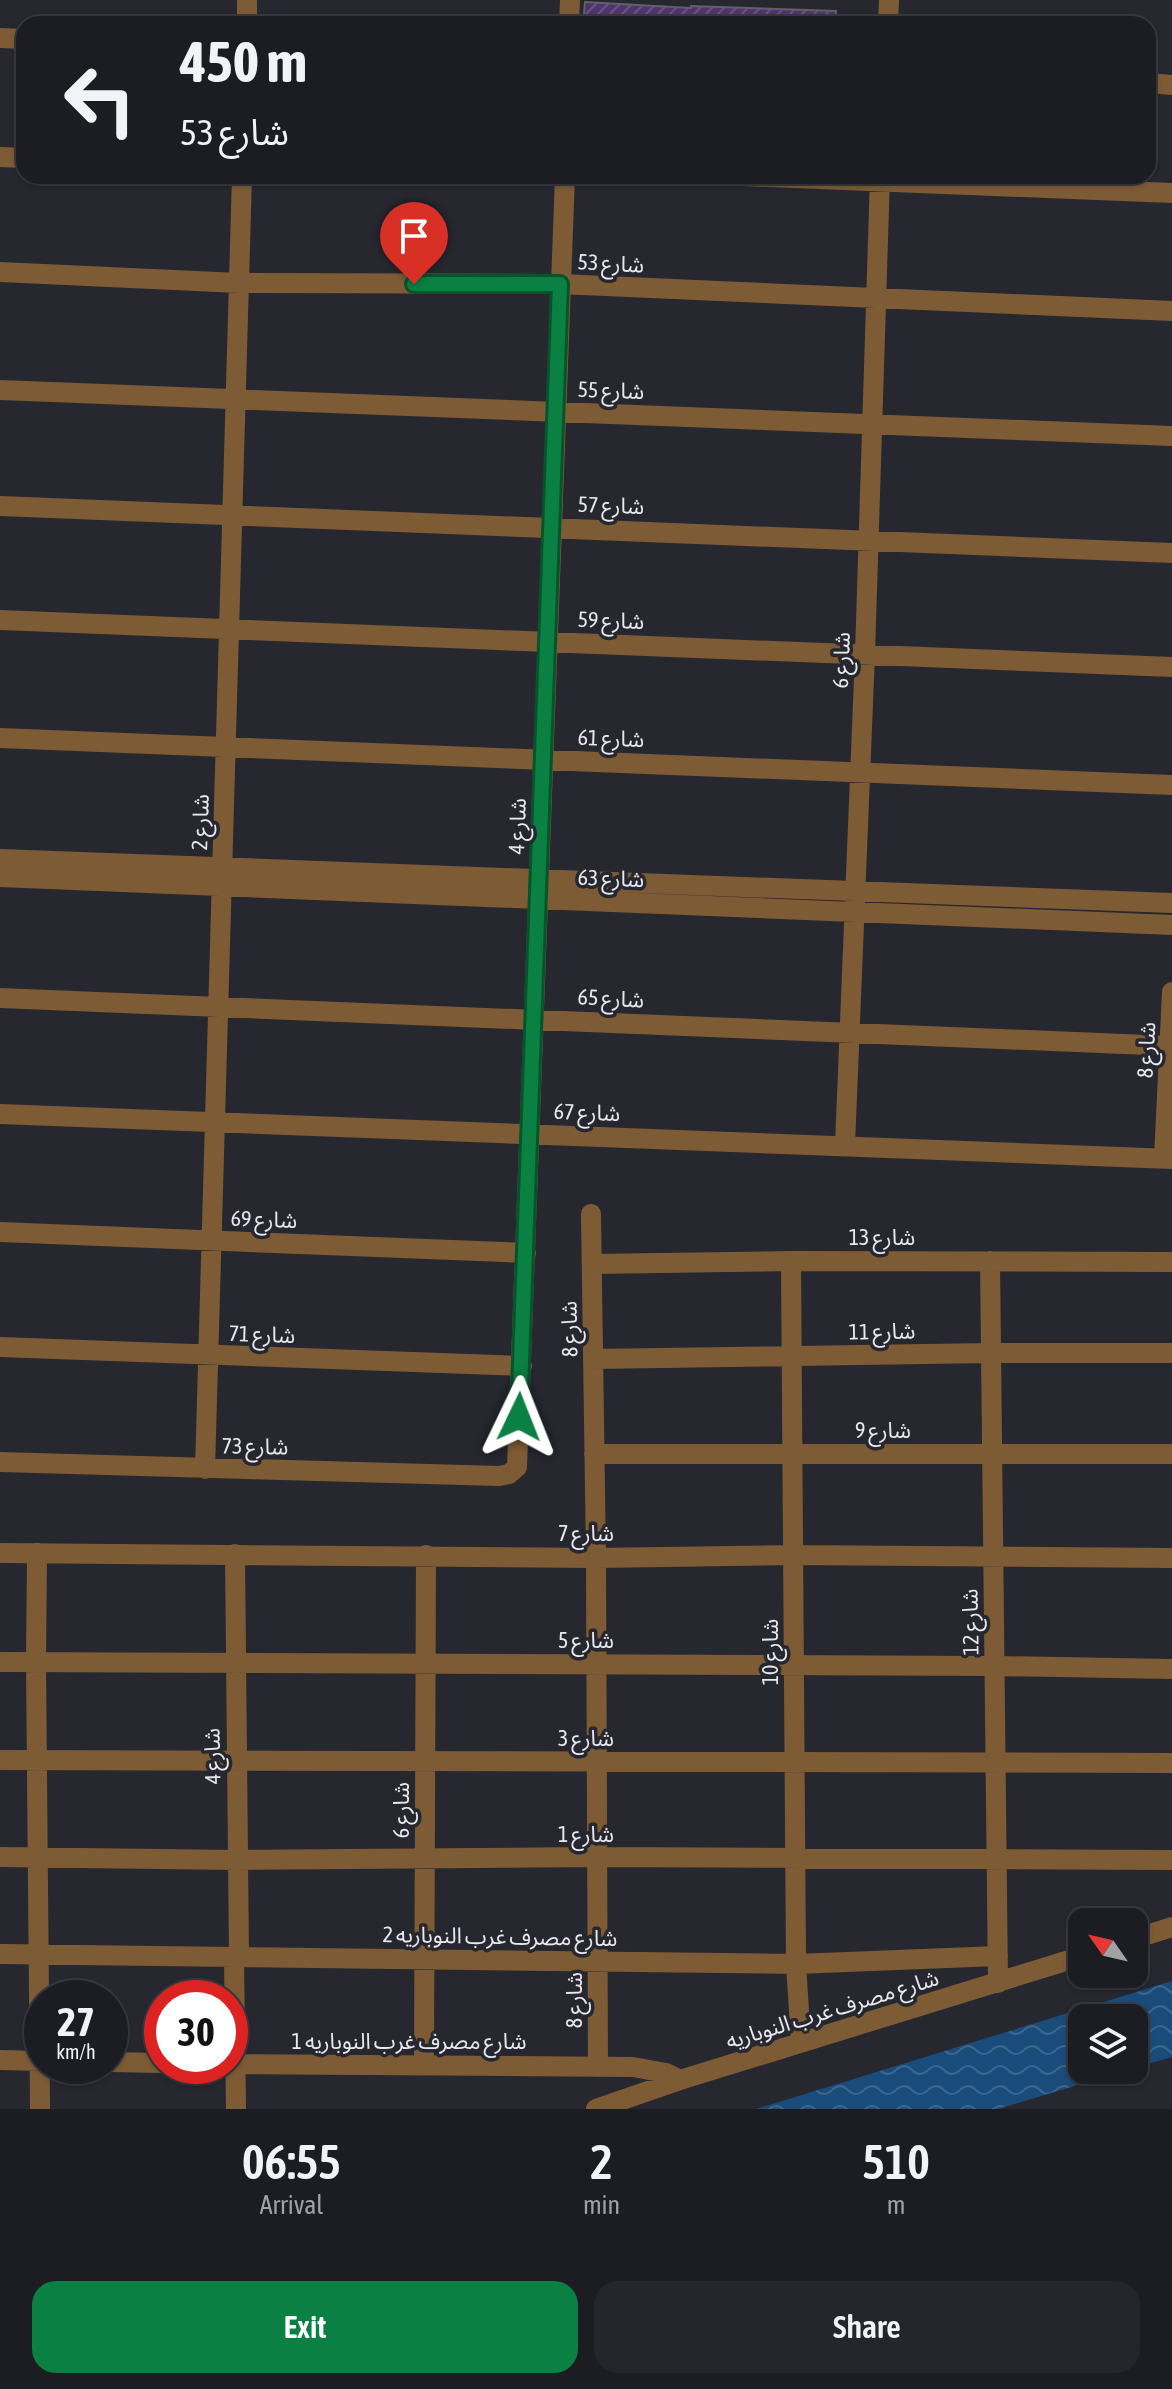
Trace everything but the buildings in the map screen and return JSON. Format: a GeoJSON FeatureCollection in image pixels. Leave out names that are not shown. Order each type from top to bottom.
{"type":"FeatureCollection","features":[{"type":"Feature","properties":{"kind":"street","name":"شارع 2"},"geometry":{"type":"LineString","coordinates":[[205,1469],[242,184]]}},
{"type":"Feature","properties":{"kind":"street","name":"شارع 4"},"geometry":{"type":"LineString","coordinates":[[509,1474],[517,1467],[522,1366],[565,184]]}},
{"type":"Feature","properties":{"kind":"street","name":"شارع 6"},"geometry":{"type":"LineString","coordinates":[[845,1145],[880,184]]}},
{"type":"Feature","properties":{"kind":"street"},"geometry":{"type":"LineString","coordinates":[[997,184],[1172,193]]}},
{"type":"Feature","properties":{"kind":"street","name":"شارع 53"},"geometry":{"type":"LineString","coordinates":[[0,272],[239,283],[560,284],[1172,311]]}},
{"type":"Feature","properties":{"kind":"street","name":"شارع 55"},"geometry":{"type":"LineString","coordinates":[[0,390],[1172,436]]}},
{"type":"Feature","properties":{"kind":"street","name":"شارع 57"},"geometry":{"type":"LineString","coordinates":[[0,506],[1172,553]]}},
{"type":"Feature","properties":{"kind":"street","name":"شارع 59"},"geometry":{"type":"LineString","coordinates":[[0,620],[1172,667]]}},
{"type":"Feature","properties":{"kind":"street","name":"شارع 61"},"geometry":{"type":"LineString","coordinates":[[0,738],[1172,785]]}},
{"type":"Feature","properties":{"kind":"street","name":"شارع 63"},"geometry":{"type":"LineString","coordinates":[[0,859],[223,866],[538,889]]}},
{"type":"Feature","properties":{"kind":"street","name":"شارع 63"},"geometry":{"type":"LineString","coordinates":[[0,877],[222,888],[538,889],[855,901],[1172,903]]}},
{"type":"Feature","properties":{"kind":"street","name":"شارع 63"},"geometry":{"type":"LineString","coordinates":[[855,901],[1172,925]]}},
{"type":"Feature","properties":{"kind":"street","name":"شارع 8"},"geometry":{"type":"LineString","coordinates":[[1168,1158],[1172,992]]}},
{"type":"Feature","properties":{"kind":"street","name":"شارع 65"},"geometry":{"type":"LineString","coordinates":[[0,998],[1171,1046]]}},
{"type":"Feature","properties":{"kind":"street","name":"شارع 67"},"geometry":{"type":"LineString","coordinates":[[0,1114],[1168,1158]]}},
{"type":"Feature","properties":{"kind":"street","name":"شارع 8"},"geometry":{"type":"LineString","coordinates":[[591,1214],[598,2067]]}},
{"type":"Feature","properties":{"kind":"street","name":"شارع 69"},"geometry":{"type":"LineString","coordinates":[[0,1232],[526,1253]]}},
{"type":"Feature","properties":{"kind":"street","name":"شارع 10"},"geometry":{"type":"LineString","coordinates":[[791,1261],[796,1964],[801,2042]]}},
{"type":"Feature","properties":{"kind":"street","name":"شارع 12"},"geometry":{"type":"LineString","coordinates":[[990,1261],[998,1983]]}},
{"type":"Feature","properties":{"kind":"street","name":"شارع 13"},"geometry":{"type":"LineString","coordinates":[[592,1264],[1172,1262]]}},
{"type":"Feature","properties":{"kind":"street","name":"شارع 71"},"geometry":{"type":"LineString","coordinates":[[0,1347],[522,1366]]}},
{"type":"Feature","properties":{"kind":"street","name":"شارع 11"},"geometry":{"type":"LineString","coordinates":[[593,1359],[1172,1353]]}},
{"type":"Feature","properties":{"kind":"street","name":"شارع 9"},"geometry":{"type":"LineString","coordinates":[[594,1454],[1172,1454]]}},
{"type":"Feature","properties":{"kind":"street","name":"شارع 73"},"geometry":{"type":"LineString","coordinates":[[0,1462],[509,1474]]}},
{"type":"Feature","properties":{"kind":"street","name":"شارع 7"},"geometry":{"type":"LineString","coordinates":[[0,1553],[596,1558],[793,1555],[1172,1558]]}},
{"type":"Feature","properties":{"kind":"street"},"geometry":{"type":"LineString","coordinates":[[37,1553],[39,1980]]}},
{"type":"Feature","properties":{"kind":"street","name":"شارع 4"},"geometry":{"type":"LineString","coordinates":[[235,1554],[238,1860],[235,1980]]}},
{"type":"Feature","properties":{"kind":"street","name":"شارع 6"},"geometry":{"type":"LineString","coordinates":[[424,2065],[426,1555]]}},
{"type":"Feature","properties":{"kind":"street","name":"شارع 5"},"geometry":{"type":"LineString","coordinates":[[0,1662],[1172,1669]]}},
{"type":"Feature","properties":{"kind":"street","name":"شارع 3"},"geometry":{"type":"LineString","coordinates":[[0,1760],[1172,1763]]}},
{"type":"Feature","properties":{"kind":"street","name":"شارع 1"},"geometry":{"type":"LineString","coordinates":[[0,1857],[1172,1860]]}},
{"type":"Feature","properties":{"kind":"street"},"geometry":{"type":"LineString","coordinates":[[1148,1935],[1172,1927]]}},
{"type":"Feature","properties":{"kind":"street","name":"شارع مصرف غرب النوباريه 2"},"geometry":{"type":"LineString","coordinates":[[0,1954],[796,1964],[998,1956]]}},
{"type":"Feature","properties":{"kind":"street","name":"شارع مصرف غرب النوباريه"},"geometry":{"type":"LineString","coordinates":[[596,2109],[680,2080],[1068,1960]]}},
{"type":"Feature","properties":{"kind":"street"},"geometry":{"type":"LineString","coordinates":[[0,2060],[24,2061]]}},
{"type":"Feature","properties":{"kind":"street","name":"شارع مصرف غرب النوباريه 1"},"geometry":{"type":"LineString","coordinates":[[248,2064],[598,2067],[652,2069],[680,2080]]}},
{"type":"Feature","properties":{"kind":"street"},"geometry":{"type":"LineString","coordinates":[[40,2109],[41,2084]]}},
{"type":"Feature","properties":{"kind":"street","name":"شارع 4"},"geometry":{"type":"LineString","coordinates":[[234,2084],[236,2109]]}},
{"type":"Feature","properties":{"kind":"water"},"geometry":{"type":"Polygon","coordinates":[[[1172,1981],[1172,2057],[1148,2064],[1148,2004],[1097,2004],[1172,1981]]]}},
{"type":"Feature","properties":{"kind":"water"},"geometry":{"type":"Polygon","coordinates":[[[1068,2013],[1068,2084],[1081,2084],[998,2109],[756,2109],[1068,2013]]]}},
{"type":"Feature","properties":{"kind":"route"},"geometry":{"type":"LineString","coordinates":[[414,284],[560,284],[519,1417]]}}]}
